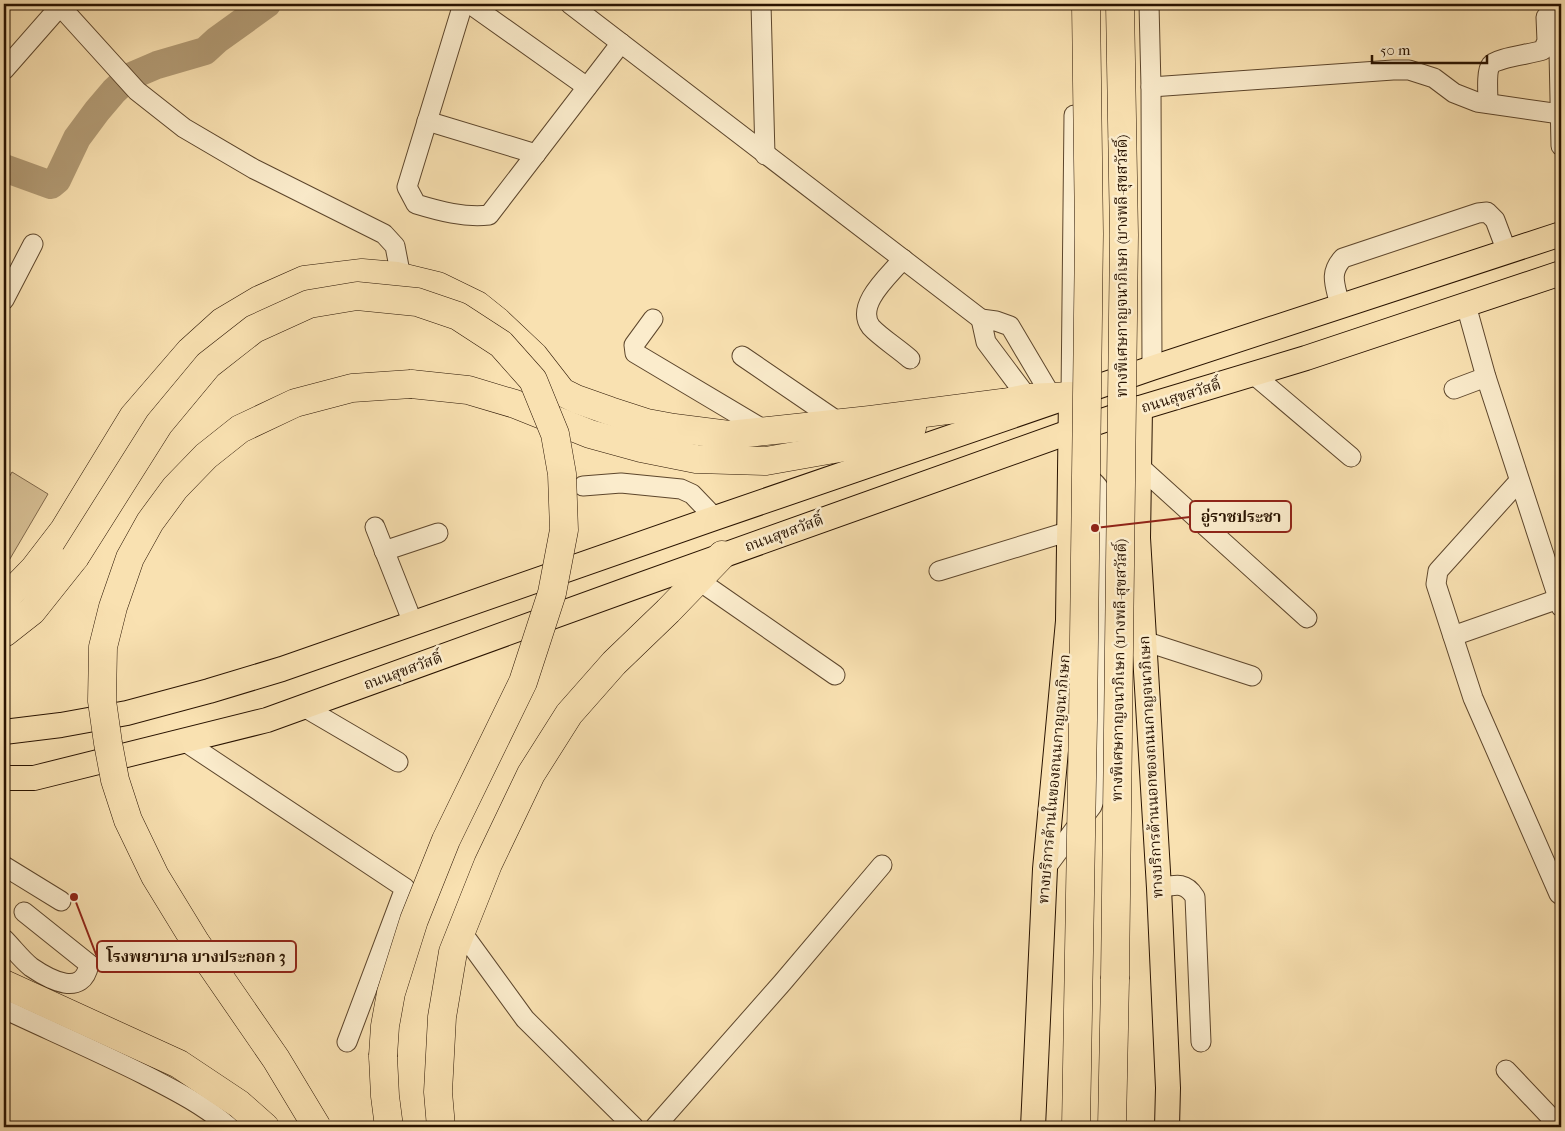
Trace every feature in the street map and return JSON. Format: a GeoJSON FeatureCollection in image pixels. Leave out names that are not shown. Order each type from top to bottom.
{"type":"FeatureCollection","features":[{"type":"Feature","properties":{"kind":"highway"},"geometry":{"type":"LineString","coordinates":[[1076,1127],[1089,234],[1086,4]]}},
{"type":"Feature","properties":{"kind":"highway","name":"ทางพิเศษกาญจนาภิเษก (บางพลี-สุขสวัสดิ์)"},"geometry":{"type":"LineString","coordinates":[[1112,1127],[1124,235],[1120,4]]}},
{"type":"Feature","properties":{"kind":"highway"},"geometry":{"type":"LineString","coordinates":[[4,600],[34,569],[64,530],[133,417],[190,351],[222,322],[259,300],[304,280],[362,273],[401,277],[438,286],[477,305],[497,321],[534,356],[562,392],[576,399],[647,423],[674,428],[729,435],[1038,398]]}},
{"type":"Feature","properties":{"kind":"highway"},"geometry":{"type":"LineString","coordinates":[[4,633],[32,611],[75,557],[159,424],[208,365],[254,329],[308,304],[357,296],[417,302],[458,316],[501,344],[533,380],[555,434],[562,474],[564,530],[552,593],[523,682],[446,840],[414,920],[391,993],[383,1056],[388,1127]]}},
{"type":"Feature","properties":{"kind":"highway"},"geometry":{"type":"LineString","coordinates":[[317,1127],[276,1059],[196,943],[155,876],[128,820],[115,780],[108,743],[102,701],[103,647],[113,608],[130,558],[150,522],[175,488],[206,456],[240,429],[295,403],[352,388],[411,384],[468,390],[515,404],[590,434],[640,448],[696,459],[766,461],[846,446],[1038,398]]}},
{"type":"Feature","properties":{"kind":"highway"},"geometry":{"type":"LineString","coordinates":[[441,1127],[438,1092],[442,1017],[453,952],[488,864],[531,774],[569,714],[614,663],[722,555]]}},
{"type":"Feature","properties":{"kind":"highway"},"geometry":{"type":"LineString","coordinates":[[4,984],[178,1064],[239,1104],[265,1127]]}},
{"type":"Feature","properties":{"kind":"main road"},"geometry":{"type":"LineString","coordinates":[[4,732],[61,725],[136,711],[282,669],[715,518],[1038,398],[1152,368],[1561,234]]}},
{"type":"Feature","properties":{"kind":"main road","name":"ถนนสุขสวัสดิ์"},"geometry":{"type":"LineString","coordinates":[[4,778],[34,778],[267,720],[722,555],[1072,431],[1140,408],[1306,358],[1561,273]]}},
{"type":"Feature","properties":{"kind":"main road","name":"ทางบริการด้านในของถนนกาญจนาภิเษก"},"geometry":{"type":"LineString","coordinates":[[1033,1127],[1045,869],[1068,621],[1072,431],[1038,398]]}},
{"type":"Feature","properties":{"kind":"main road","name":"ทางบริการด้านนอกของถนนกาญจนาภิเษก"},"geometry":{"type":"LineString","coordinates":[[1140,408],[1138,538],[1168,1088],[1167,1127]]}},
{"type":"Feature","properties":{"kind":"street"},"geometry":{"type":"LineString","coordinates":[[463,4],[407,187],[416,204],[429,208],[467,216],[489,215],[621,43]]}},
{"type":"Feature","properties":{"kind":"street"},"geometry":{"type":"LineString","coordinates":[[470,4],[587,87]]}},
{"type":"Feature","properties":{"kind":"street"},"geometry":{"type":"LineString","coordinates":[[570,4],[981,319],[996,320],[1010,326],[1038,398]]}},
{"type":"Feature","properties":{"kind":"street"},"geometry":{"type":"LineString","coordinates":[[761,4],[766,155]]}},
{"type":"Feature","properties":{"kind":"street"},"geometry":{"type":"LineString","coordinates":[[1038,398],[1076,4]]}},
{"type":"Feature","properties":{"kind":"street"},"geometry":{"type":"LineString","coordinates":[[1149,4],[1152,368]]}},
{"type":"Feature","properties":{"kind":"street"},"geometry":{"type":"LineString","coordinates":[[1488,104],[1488,71],[1491,64],[1497,60],[1542,50],[1546,40],[1546,4]]}},
{"type":"Feature","properties":{"kind":"street"},"geometry":{"type":"LineString","coordinates":[[1558,4],[1561,146]]}},
{"type":"Feature","properties":{"kind":"street"},"geometry":{"type":"LineString","coordinates":[[4,70],[61,5],[137,91],[184,128],[254,169],[384,234],[395,246],[401,277]]}},
{"type":"Feature","properties":{"kind":"street"},"geometry":{"type":"LineString","coordinates":[[1151,87],[1384,70],[1409,70],[1434,78],[1454,93],[1477,102],[1560,114]]}},
{"type":"Feature","properties":{"kind":"street"},"geometry":{"type":"LineString","coordinates":[[427,121],[536,154]]}},
{"type":"Feature","properties":{"kind":"street"},"geometry":{"type":"LineString","coordinates":[[1340,306],[1333,274],[1336,266],[1344,258],[1478,213],[1487,212],[1496,220],[1507,252]]}},
{"type":"Feature","properties":{"kind":"street"},"geometry":{"type":"LineString","coordinates":[[4,300],[33,244]]}},
{"type":"Feature","properties":{"kind":"street"},"geometry":{"type":"LineString","coordinates":[[903,260],[873,293],[866,310],[866,318],[872,327],[910,359]]}},
{"type":"Feature","properties":{"kind":"street"},"geometry":{"type":"LineString","coordinates":[[1453,636],[1560,601],[1486,377],[1466,305]]}},
{"type":"Feature","properties":{"kind":"street"},"geometry":{"type":"LineString","coordinates":[[653,319],[634,345],[635,353],[766,431]]}},
{"type":"Feature","properties":{"kind":"street"},"geometry":{"type":"LineString","coordinates":[[981,319],[986,342],[1038,398]]}},
{"type":"Feature","properties":{"kind":"street"},"geometry":{"type":"LineString","coordinates":[[742,356],[840,423]]}},
{"type":"Feature","properties":{"kind":"street"},"geometry":{"type":"LineString","coordinates":[[1253,374],[1351,457]]}},
{"type":"Feature","properties":{"kind":"street"},"geometry":{"type":"LineString","coordinates":[[1454,389],[1486,377]]}},
{"type":"Feature","properties":{"kind":"street"},"geometry":{"type":"LineString","coordinates":[[1139,466],[1307,618]]}},
{"type":"Feature","properties":{"kind":"street"},"geometry":{"type":"LineString","coordinates":[[1045,869],[1092,806],[1099,787],[1103,766],[1103,495],[1099,486],[1092,480],[1071,472]]}},
{"type":"Feature","properties":{"kind":"street"},"geometry":{"type":"LineString","coordinates":[[1519,480],[1438,571],[1436,584],[1473,698],[1561,896]]}},
{"type":"Feature","properties":{"kind":"street"},"geometry":{"type":"LineString","coordinates":[[583,486],[621,483],[681,489],[692,494],[715,518]]}},
{"type":"Feature","properties":{"kind":"street"},"geometry":{"type":"LineString","coordinates":[[374,526],[413,622]]}},
{"type":"Feature","properties":{"kind":"street"},"geometry":{"type":"LineString","coordinates":[[939,571],[1070,531]]}},
{"type":"Feature","properties":{"kind":"street"},"geometry":{"type":"LineString","coordinates":[[384,551],[438,533]]}},
{"type":"Feature","properties":{"kind":"street"},"geometry":{"type":"LineString","coordinates":[[698,580],[835,675]]}},
{"type":"Feature","properties":{"kind":"street"},"geometry":{"type":"LineString","coordinates":[[1144,641],[1252,676]]}},
{"type":"Feature","properties":{"kind":"street"},"geometry":{"type":"LineString","coordinates":[[304,706],[398,762]]}},
{"type":"Feature","properties":{"kind":"street"},"geometry":{"type":"LineString","coordinates":[[184,741],[405,888],[346,1042]]}},
{"type":"Feature","properties":{"kind":"street"},"geometry":{"type":"LineString","coordinates":[[655,1127],[782,983],[882,865]]}},
{"type":"Feature","properties":{"kind":"street"},"geometry":{"type":"LineString","coordinates":[[4,866],[61,901]]}},
{"type":"Feature","properties":{"kind":"street"},"geometry":{"type":"LineString","coordinates":[[1158,888],[1179,885],[1190,889],[1195,897],[1201,1042]]}},
{"type":"Feature","properties":{"kind":"street"},"geometry":{"type":"LineString","coordinates":[[4,939],[30,966],[53,980],[69,984],[79,982],[88,972],[89,964],[24,912]]}},
{"type":"Feature","properties":{"kind":"street"},"geometry":{"type":"LineString","coordinates":[[462,931],[525,1019],[634,1127]]}},
{"type":"Feature","properties":{"kind":"street"},"geometry":{"type":"LineString","coordinates":[[4,1008],[115,1060],[186,1096],[229,1127]]}},
{"type":"Feature","properties":{"kind":"street"},"geometry":{"type":"LineString","coordinates":[[1506,1070],[1560,1127]]}},
{"type":"Feature","properties":{"kind":"shaded area"},"geometry":{"type":"Polygon","coordinates":[[[12,472],[48,494],[4,569],[4,486],[12,472]]]}},
{"type":"Feature","properties":{"kind":"waterway"},"geometry":{"type":"LineString","coordinates":[[4,168],[51,185],[57,180],[77,138],[114,91],[129,77],[157,65],[205,51],[217,40],[267,4]]}},
{"type":"Feature","properties":{"kind":"place","name":"อู่ราชประชา"},"geometry":{"type":"Point","coordinates":[1095,528]}},
{"type":"Feature","properties":{"kind":"place","name":"โรงพยาบาล บางประกอก 3"},"geometry":{"type":"Point","coordinates":[74,897]}}]}
